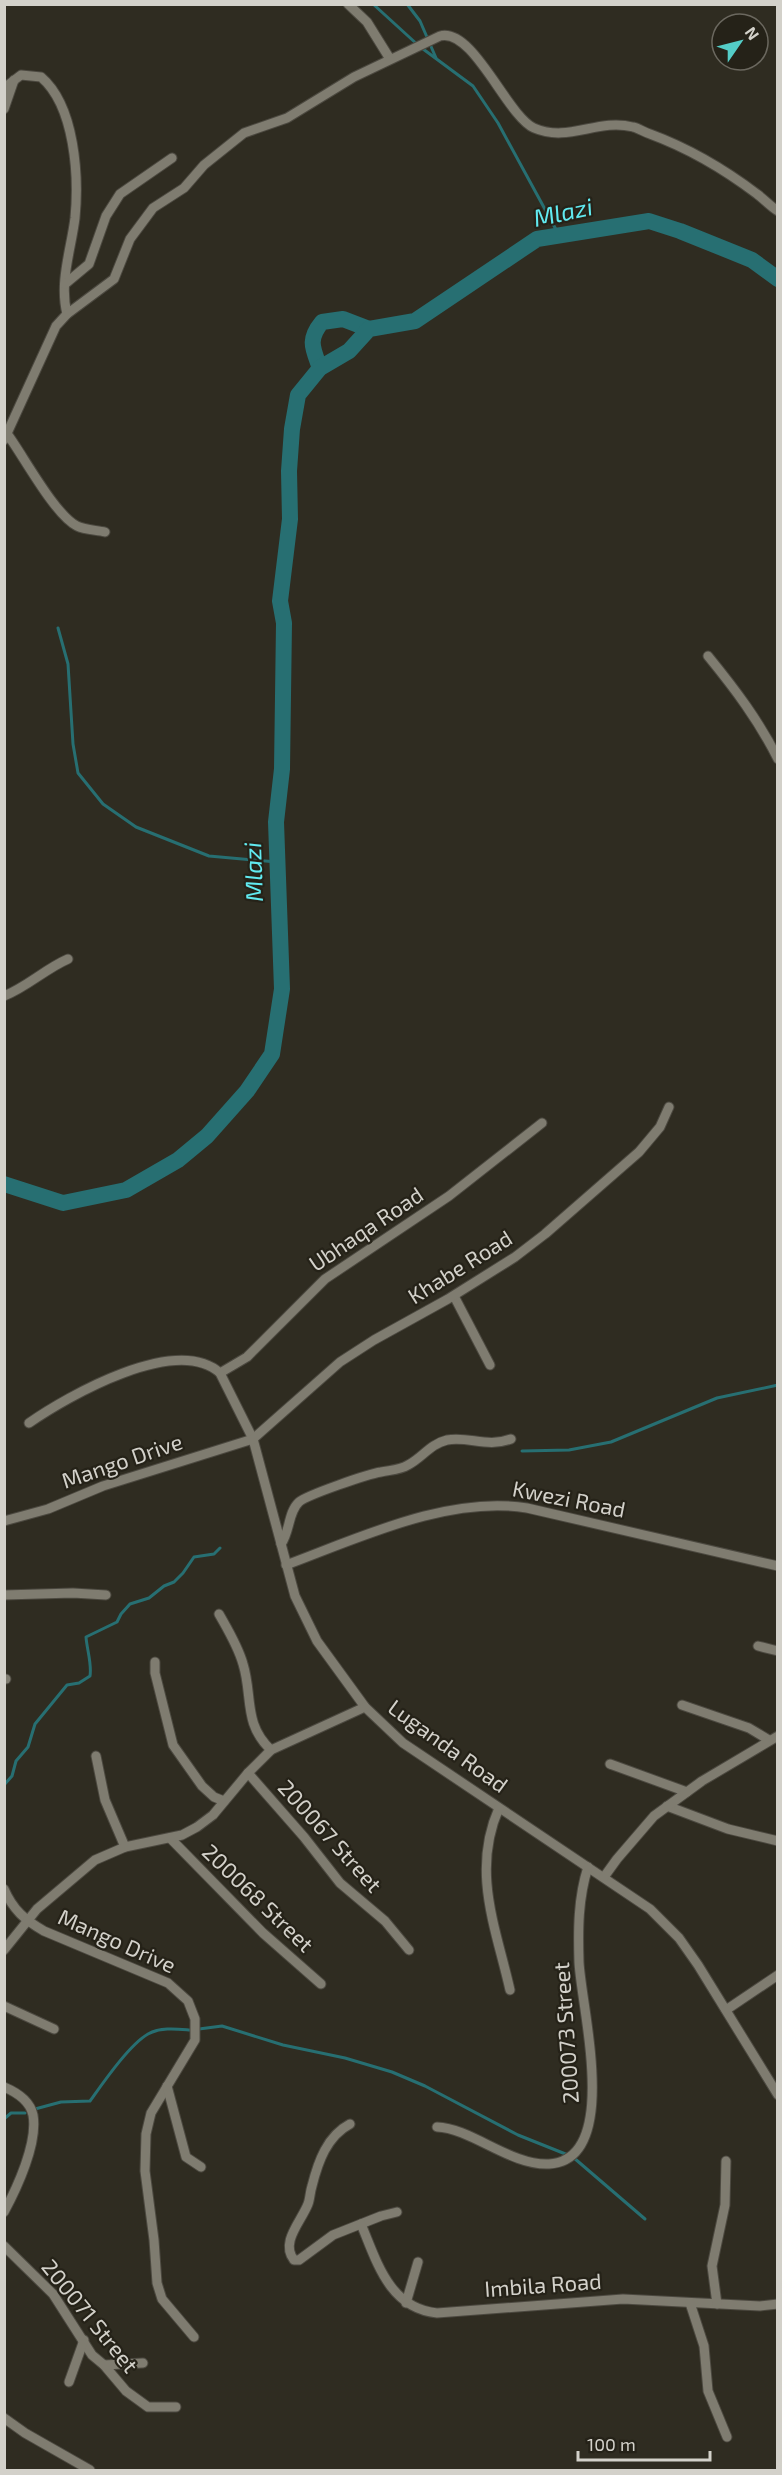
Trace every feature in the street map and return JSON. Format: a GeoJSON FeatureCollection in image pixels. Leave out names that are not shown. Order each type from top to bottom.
{"type":"FeatureCollection","features":[{"type":"Feature","properties":{"kind":"street"},"geometry":{"type":"LineString","coordinates":[[348,4],[367,22],[390,59]]}},
{"type":"Feature","properties":{"kind":"street"},"geometry":{"type":"LineString","coordinates":[[105,532],[80,527],[70,521],[6,438],[52,333],[67,314],[114,279],[130,239],[145,217],[159,203],[184,188],[204,165],[244,134],[287,118],[354,77],[390,59],[440,36],[449,36],[481,62],[497,82],[516,113],[534,128],[561,135],[598,126],[633,127],[686,149],[703,159],[740,182],[777,212]]}},
{"type":"Feature","properties":{"kind":"street"},"geometry":{"type":"LineString","coordinates":[[4,88],[26,74],[41,77],[60,103],[69,130],[75,162],[76,193],[63,296],[67,314]]}},
{"type":"Feature","properties":{"kind":"street"},"geometry":{"type":"LineString","coordinates":[[4,110],[14,80]]}},
{"type":"Feature","properties":{"kind":"street"},"geometry":{"type":"LineString","coordinates":[[65,284],[89,264],[106,216],[120,194],[172,158]]}},
{"type":"Feature","properties":{"kind":"street"},"geometry":{"type":"LineString","coordinates":[[708,656],[758,723],[777,759]]}},
{"type":"Feature","properties":{"kind":"street"},"geometry":{"type":"LineString","coordinates":[[4,996],[20,989],[43,972],[68,959]]}},
{"type":"Feature","properties":{"kind":"street","name":"Khabe Road"},"geometry":{"type":"LineString","coordinates":[[253,1439],[340,1362],[374,1340],[454,1296],[515,1257],[576,1208],[646,1144],[666,1118],[669,1107]]}},
{"type":"Feature","properties":{"kind":"street","name":"Ubhaqa Road"},"geometry":{"type":"LineString","coordinates":[[220,1373],[247,1357],[325,1279],[449,1196],[542,1123]]}},
{"type":"Feature","properties":{"kind":"street"},"geometry":{"type":"LineString","coordinates":[[454,1296],[490,1365]]}},
{"type":"Feature","properties":{"kind":"street"},"geometry":{"type":"LineString","coordinates":[[29,1423],[78,1393],[142,1367],[186,1361],[212,1366],[220,1373]]}},
{"type":"Feature","properties":{"kind":"street","name":"Luganda Road"},"geometry":{"type":"LineString","coordinates":[[220,1373],[253,1439],[295,1596],[317,1641],[365,1707],[403,1743],[650,1909],[679,1938],[714,1988],[777,2095]]}},
{"type":"Feature","properties":{"kind":"street","name":"Mango Drive"},"geometry":{"type":"LineString","coordinates":[[4,1521],[48,1509],[104,1486],[253,1439]]}},
{"type":"Feature","properties":{"kind":"street"},"geometry":{"type":"LineString","coordinates":[[282,1544],[287,1536],[294,1509],[299,1502],[308,1497],[355,1479],[409,1465],[425,1451],[447,1440],[489,1443],[511,1439]]}},
{"type":"Feature","properties":{"kind":"street","name":"Kwezi Road"},"geometry":{"type":"LineString","coordinates":[[286,1565],[366,1535],[437,1513],[472,1506],[495,1505],[527,1508],[777,1566]]}},
{"type":"Feature","properties":{"kind":"street"},"geometry":{"type":"LineString","coordinates":[[4,1595],[73,1593],[105,1595]]}},
{"type":"Feature","properties":{"kind":"street"},"geometry":{"type":"LineString","coordinates":[[219,1614],[244,1666],[252,1720],[259,1736],[272,1750]]}},
{"type":"Feature","properties":{"kind":"street"},"geometry":{"type":"LineString","coordinates":[[758,1646],[777,1651]]}},
{"type":"Feature","properties":{"kind":"street"},"geometry":{"type":"LineString","coordinates":[[155,1662],[173,1744],[202,1786],[214,1797],[224,1801]]}},
{"type":"Feature","properties":{"kind":"street"},"geometry":{"type":"LineString","coordinates":[[682,1705],[773,1738]]}},
{"type":"Feature","properties":{"kind":"street"},"geometry":{"type":"LineString","coordinates":[[4,1950],[37,1909],[95,1860],[125,1847],[145,1841],[170,1838],[197,1827],[213,1815],[248,1773],[272,1750],[365,1707]]}},
{"type":"Feature","properties":{"kind":"street"},"geometry":{"type":"LineString","coordinates":[[604,1877],[634,1838],[667,1806],[773,1738]]}},
{"type":"Feature","properties":{"kind":"street"},"geometry":{"type":"LineString","coordinates":[[96,1756],[105,1800],[125,1847]]}},
{"type":"Feature","properties":{"kind":"street"},"geometry":{"type":"LineString","coordinates":[[610,1764],[687,1792]]}},
{"type":"Feature","properties":{"kind":"street","name":"200067 Street"},"geometry":{"type":"LineString","coordinates":[[248,1773],[304,1837],[340,1883],[385,1921],[409,1950]]}},
{"type":"Feature","properties":{"kind":"street"},"geometry":{"type":"LineString","coordinates":[[667,1806],[728,1829],[777,1841]]}},
{"type":"Feature","properties":{"kind":"street"},"geometry":{"type":"LineString","coordinates":[[498,1808],[490,1832],[485,1877],[490,1908],[510,1990]]}},
{"type":"Feature","properties":{"kind":"street","name":"200068 Street"},"geometry":{"type":"LineString","coordinates":[[170,1838],[263,1933],[321,1984]]}},
{"type":"Feature","properties":{"kind":"street","name":"200073 Street"},"geometry":{"type":"LineString","coordinates":[[437,2127],[449,2127],[493,2149],[537,2163],[560,2162],[571,2156],[584,2142],[591,2118],[592,2099],[589,2044],[579,1963],[580,1906],[588,1867]]}},
{"type":"Feature","properties":{"kind":"street","name":"Mango Drive"},"geometry":{"type":"LineString","coordinates":[[4,1889],[9,1901],[27,1921],[44,1931],[168,1983],[188,2001],[195,2019],[195,2040],[151,2114],[146,2134],[145,2171],[157,2283],[162,2299],[194,2337]]}},
{"type":"Feature","properties":{"kind":"street"},"geometry":{"type":"LineString","coordinates":[[726,2010],[777,1976]]}},
{"type":"Feature","properties":{"kind":"street"},"geometry":{"type":"LineString","coordinates":[[4,2006],[54,2029]]}},
{"type":"Feature","properties":{"kind":"street"},"geometry":{"type":"LineString","coordinates":[[4,2086],[22,2097],[30,2108],[33,2126],[16,2191],[4,2212]]}},
{"type":"Feature","properties":{"kind":"street"},"geometry":{"type":"LineString","coordinates":[[167,2086],[186,2157],[201,2167]]}},
{"type":"Feature","properties":{"kind":"street"},"geometry":{"type":"LineString","coordinates":[[350,2124],[333,2136],[320,2160],[308,2204],[289,2244],[289,2251],[294,2260],[304,2257],[327,2238],[397,2212]]}},
{"type":"Feature","properties":{"kind":"street"},"geometry":{"type":"LineString","coordinates":[[717,2304],[712,2266],[722,2228],[726,2162]]}},
{"type":"Feature","properties":{"kind":"street","name":"Imbila Road"},"geometry":{"type":"LineString","coordinates":[[361,2224],[384,2279],[406,2303],[423,2312],[436,2313],[623,2299],[760,2306],[777,2304]]}},
{"type":"Feature","properties":{"kind":"street","name":"200071 Street"},"geometry":{"type":"LineString","coordinates":[[4,2246],[53,2294],[92,2355],[104,2365],[126,2391],[148,2407],[176,2408]]}},
{"type":"Feature","properties":{"kind":"street"},"geometry":{"type":"LineString","coordinates":[[406,2303],[418,2262]]}},
{"type":"Feature","properties":{"kind":"street"},"geometry":{"type":"LineString","coordinates":[[690,2303],[704,2346],[708,2391],[727,2437]]}},
{"type":"Feature","properties":{"kind":"street"},"geometry":{"type":"LineString","coordinates":[[69,2382],[84,2340]]}},
{"type":"Feature","properties":{"kind":"street"},"geometry":{"type":"LineString","coordinates":[[104,2365],[144,2363]]}},
{"type":"Feature","properties":{"kind":"street"},"geometry":{"type":"LineString","coordinates":[[4,2418],[73,2463],[90,2470]]}},
{"type":"Feature","properties":{"kind":"waterway"},"geometry":{"type":"LineString","coordinates":[[373,4],[419,46],[473,86],[498,123],[559,235]]}},
{"type":"Feature","properties":{"kind":"waterway"},"geometry":{"type":"LineString","coordinates":[[407,4],[420,21],[436,58]]}},
{"type":"Feature","properties":{"kind":"waterway","name":"Mlazi"},"geometry":{"type":"LineString","coordinates":[[4,1184],[63,1203],[126,1190],[178,1160],[207,1136],[247,1091],[272,1054],[282,989],[276,822],[282,769],[284,623],[280,601],[290,519],[289,471],[292,429],[298,395],[320,368],[349,351],[369,329],[415,321],[537,239],[649,221],[752,260],[778,279]]}},
{"type":"Feature","properties":{"kind":"waterway","name":"Mlazi"},"geometry":{"type":"LineString","coordinates":[[320,368],[313,339],[322,322],[343,319],[369,329]]}},
{"type":"Feature","properties":{"kind":"waterway"},"geometry":{"type":"LineString","coordinates":[[58,628],[68,664],[73,744],[78,773],[103,804],[136,827],[209,856],[277,862]]}},
{"type":"Feature","properties":{"kind":"waterway"},"geometry":{"type":"LineString","coordinates":[[522,1451],[569,1450],[611,1442],[717,1398],[778,1385]]}},
{"type":"Feature","properties":{"kind":"waterway"},"geometry":{"type":"LineString","coordinates":[[4,1785],[12,1776],[16,1761],[28,1747],[35,1724],[67,1685],[79,1683],[90,1676],[86,1637],[117,1622],[130,1604],[149,1598],[164,1586],[174,1582],[194,1557],[214,1554],[220,1548]]}},
{"type":"Feature","properties":{"kind":"waterway"},"geometry":{"type":"LineString","coordinates":[[199,2029],[222,2026],[283,2045],[345,2058],[392,2072],[425,2086],[518,2135],[568,2155]]}},
{"type":"Feature","properties":{"kind":"waterway"},"geometry":{"type":"LineString","coordinates":[[35,2109],[61,2102],[90,2101],[125,2055],[148,2034],[164,2029],[190,2030]]}},
{"type":"Feature","properties":{"kind":"waterway"},"geometry":{"type":"LineString","coordinates":[[4,2119],[11,2113],[25,2113]]}},
{"type":"Feature","properties":{"kind":"waterway"},"geometry":{"type":"LineString","coordinates":[[574,2158],[645,2219]]}}]}
